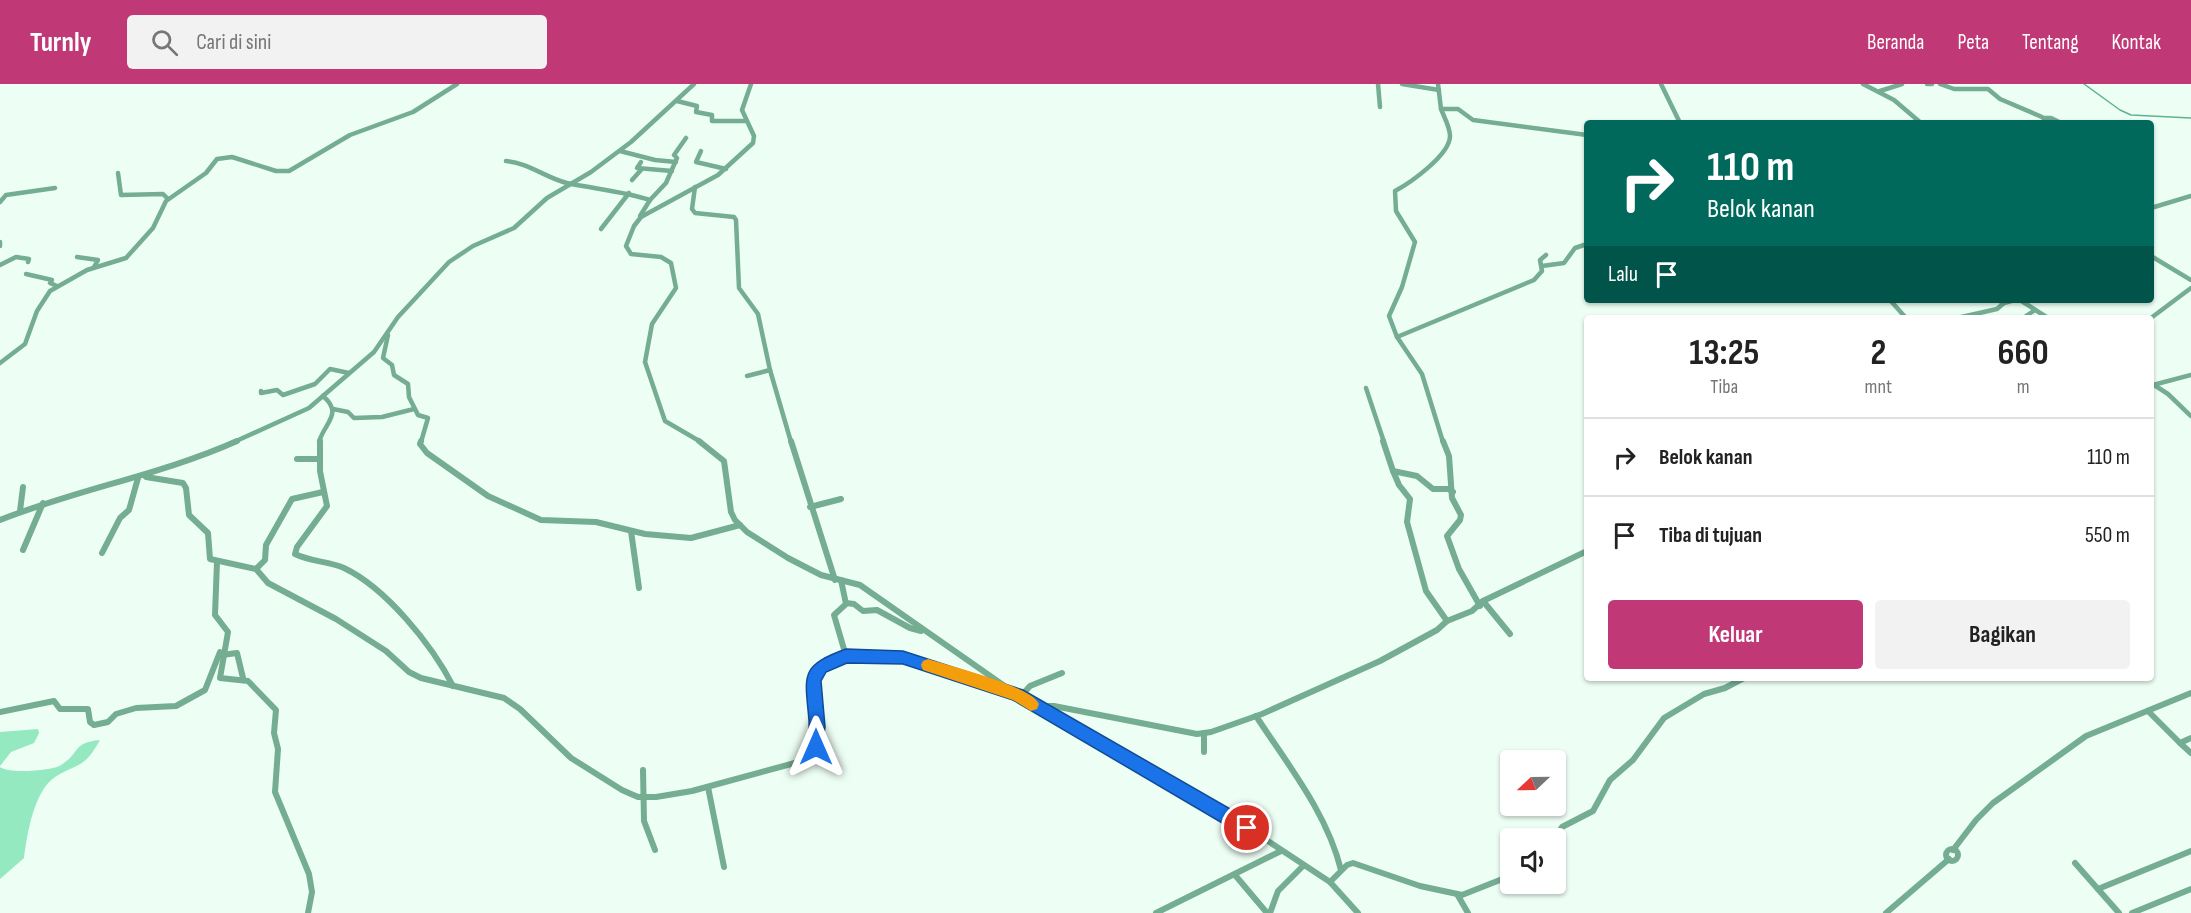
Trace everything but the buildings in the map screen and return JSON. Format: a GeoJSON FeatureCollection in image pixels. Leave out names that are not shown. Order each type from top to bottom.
{"type":"FeatureCollection","features":[{"type":"Feature","properties":{"kind":"street"},"geometry":{"type":"LineString","coordinates":[[0,363],[23,347],[46,296],[57,286],[92,268],[129,256],[153,228],[168,199],[202,176],[220,157],[255,163],[276,171],[290,171],[350,135],[392,122],[422,108],[457,84]]}},
{"type":"Feature","properties":{"kind":"street"},"geometry":{"type":"LineString","coordinates":[[0,520],[43,503],[142,477],[221,448],[306,409],[374,352],[387,331],[453,258],[472,246],[514,228],[547,198],[574,183],[620,151],[694,84]]}},
{"type":"Feature","properties":{"kind":"street"},"geometry":{"type":"LineString","coordinates":[[637,222],[644,214],[726,169],[749,148],[754,139],[745,121],[742,104],[751,84]]}},
{"type":"Feature","properties":{"kind":"street"},"geometry":{"type":"LineString","coordinates":[[1378,84],[1380,107]]}},
{"type":"Feature","properties":{"kind":"street"},"geometry":{"type":"LineString","coordinates":[[1402,84],[1439,90]]}},
{"type":"Feature","properties":{"kind":"street"},"geometry":{"type":"LineString","coordinates":[[1438,84],[1441,109],[1449,132],[1449,142],[1434,163],[1412,182],[1395,191],[1393,199],[1395,210],[1415,242],[1402,287],[1390,312],[1391,325],[1396,337],[1422,374],[1439,432],[1449,456],[1452,498],[1461,516],[1447,536],[1458,569],[1482,604],[1510,634]]}},
{"type":"Feature","properties":{"kind":"street"},"geometry":{"type":"LineString","coordinates":[[1661,84],[1679,120]]}},
{"type":"Feature","properties":{"kind":"street"},"geometry":{"type":"LineString","coordinates":[[1863,84],[1880,91],[1907,109],[1918,120]]}},
{"type":"Feature","properties":{"kind":"street"},"geometry":{"type":"LineString","coordinates":[[1880,91],[1902,84]]}},
{"type":"Feature","properties":{"kind":"street"},"geometry":{"type":"LineString","coordinates":[[1940,84],[1956,89],[1986,88],[2000,99],[2042,120]]}},
{"type":"Feature","properties":{"kind":"street"},"geometry":{"type":"LineString","coordinates":[[676,101],[697,106],[696,112],[712,115],[711,121],[745,121]]}},
{"type":"Feature","properties":{"kind":"street"},"geometry":{"type":"LineString","coordinates":[[1441,109],[1461,110],[1470,118],[1481,122],[1584,135]]}},
{"type":"Feature","properties":{"kind":"street"},"geometry":{"type":"LineString","coordinates":[[686,138],[674,155],[677,158],[676,162],[666,183],[650,200],[626,244],[627,251],[631,254],[665,258],[671,263],[676,284],[674,292],[652,324],[645,362],[646,372],[665,422],[698,441],[724,461],[731,512],[740,525],[760,541],[821,575],[860,585],[1041,710],[1230,816],[1330,882],[1358,913]]}},
{"type":"Feature","properties":{"kind":"street"},"geometry":{"type":"LineString","coordinates":[[620,151],[655,160],[676,162]]}},
{"type":"Feature","properties":{"kind":"street"},"geometry":{"type":"LineString","coordinates":[[701,151],[696,162],[726,169]]}},
{"type":"Feature","properties":{"kind":"street"},"geometry":{"type":"LineString","coordinates":[[506,161],[528,164],[566,182],[630,193],[650,200]]}},
{"type":"Feature","properties":{"kind":"street"},"geometry":{"type":"LineString","coordinates":[[641,162],[636,167],[641,170],[672,171]]}},
{"type":"Feature","properties":{"kind":"street"},"geometry":{"type":"LineString","coordinates":[[632,180],[641,170]]}},
{"type":"Feature","properties":{"kind":"street"},"geometry":{"type":"LineString","coordinates":[[118,173],[121,195],[163,194],[168,199]]}},
{"type":"Feature","properties":{"kind":"street"},"geometry":{"type":"LineString","coordinates":[[695,187],[692,209],[695,213],[735,218],[739,288],[758,314],[770,370],[810,507],[846,603],[846,606],[834,614],[846,656]]}},
{"type":"Feature","properties":{"kind":"street"},"geometry":{"type":"LineString","coordinates":[[0,202],[6,195],[55,188]]}},
{"type":"Feature","properties":{"kind":"street"},"geometry":{"type":"LineString","coordinates":[[601,229],[630,193]]}},
{"type":"Feature","properties":{"kind":"street"},"geometry":{"type":"LineString","coordinates":[[2154,206],[2191,196]]}},
{"type":"Feature","properties":{"kind":"street"},"geometry":{"type":"LineString","coordinates":[[1542,266],[1564,263],[1575,248],[1584,245]]}},
{"type":"Feature","properties":{"kind":"street"},"geometry":{"type":"LineString","coordinates":[[1396,337],[1501,291],[1534,280],[1539,276],[1542,266],[1540,260],[1546,255]]}},
{"type":"Feature","properties":{"kind":"street"},"geometry":{"type":"LineString","coordinates":[[0,266],[16,257],[29,259],[28,262]]}},
{"type":"Feature","properties":{"kind":"street"},"geometry":{"type":"LineString","coordinates":[[77,257],[98,260],[92,268]]}},
{"type":"Feature","properties":{"kind":"street"},"geometry":{"type":"LineString","coordinates":[[2154,258],[2191,280]]}},
{"type":"Feature","properties":{"kind":"street"},"geometry":{"type":"LineString","coordinates":[[26,274],[52,280],[51,283],[57,286]]}},
{"type":"Feature","properties":{"kind":"street"},"geometry":{"type":"LineString","coordinates":[[2154,316],[2191,288]]}},
{"type":"Feature","properties":{"kind":"street"},"geometry":{"type":"LineString","coordinates":[[1893,303],[1903,315]]}},
{"type":"Feature","properties":{"kind":"street"},"geometry":{"type":"LineString","coordinates":[[1965,315],[1997,309],[2004,303]]}},
{"type":"Feature","properties":{"kind":"street"},"geometry":{"type":"LineString","coordinates":[[2023,303],[2043,315]]}},
{"type":"Feature","properties":{"kind":"street"},"geometry":{"type":"LineString","coordinates":[[2028,315],[2035,310]]}},
{"type":"Feature","properties":{"kind":"street"},"geometry":{"type":"LineString","coordinates":[[387,331],[383,358],[392,365],[394,375],[408,384],[409,397],[418,415],[428,418],[420,444],[426,452],[488,496],[551,522],[596,522],[631,531],[691,538],[740,525]]}},
{"type":"Feature","properties":{"kind":"street"},"geometry":{"type":"LineString","coordinates":[[261,391],[261,393],[277,390],[283,395],[315,384],[334,368],[348,373]]}},
{"type":"Feature","properties":{"kind":"street"},"geometry":{"type":"LineString","coordinates":[[747,376],[770,370]]}},
{"type":"Feature","properties":{"kind":"street"},"geometry":{"type":"LineString","coordinates":[[2154,384],[2191,375]]}},
{"type":"Feature","properties":{"kind":"street"},"geometry":{"type":"LineString","coordinates":[[2154,385],[2172,397],[2191,416]]}},
{"type":"Feature","properties":{"kind":"street"},"geometry":{"type":"LineString","coordinates":[[1366,388],[1398,483],[1410,499],[1407,522],[1426,591],[1447,621]]}},
{"type":"Feature","properties":{"kind":"street"},"geometry":{"type":"LineString","coordinates":[[323,396],[331,403],[333,410],[332,418],[320,439],[322,492],[327,506],[297,547],[296,556],[316,563],[343,568],[385,597],[424,641],[442,665],[453,686]]}},
{"type":"Feature","properties":{"kind":"street"},"geometry":{"type":"LineString","coordinates":[[333,410],[348,412],[354,418],[382,417],[414,409]]}},
{"type":"Feature","properties":{"kind":"street"},"geometry":{"type":"LineString","coordinates":[[297,459],[320,459]]}},
{"type":"Feature","properties":{"kind":"street"},"geometry":{"type":"LineString","coordinates":[[1394,471],[1417,476],[1433,489],[1449,489],[1453,492]]}},
{"type":"Feature","properties":{"kind":"street"},"geometry":{"type":"LineString","coordinates":[[102,553],[120,518],[130,508],[142,477]]}},
{"type":"Feature","properties":{"kind":"street"},"geometry":{"type":"LineString","coordinates":[[142,477],[183,483],[186,488],[189,515],[207,531],[210,559],[256,569],[268,583],[336,619],[386,651],[410,672],[421,678],[504,698],[520,709],[570,758],[622,790],[644,798],[708,787],[802,761],[813,753],[817,727],[813,680],[820,668],[846,656],[903,658],[1019,696]]}},
{"type":"Feature","properties":{"kind":"street"},"geometry":{"type":"LineString","coordinates":[[20,511],[23,488]]}},
{"type":"Feature","properties":{"kind":"street"},"geometry":{"type":"LineString","coordinates":[[256,569],[265,560],[266,545],[292,500],[298,496],[322,492]]}},
{"type":"Feature","properties":{"kind":"street"},"geometry":{"type":"LineString","coordinates":[[810,507],[841,499]]}},
{"type":"Feature","properties":{"kind":"street"},"geometry":{"type":"LineString","coordinates":[[23,550],[43,503]]}},
{"type":"Feature","properties":{"kind":"street"},"geometry":{"type":"LineString","coordinates":[[631,531],[639,588]]}},
{"type":"Feature","properties":{"kind":"street"},"geometry":{"type":"LineString","coordinates":[[1041,710],[1046,706],[1054,706],[1204,734],[1256,716],[1380,661],[1437,630],[1447,621],[1584,553]]}},
{"type":"Feature","properties":{"kind":"street"},"geometry":{"type":"LineString","coordinates":[[217,562],[215,615],[227,630],[220,679],[225,681],[243,678]]}},
{"type":"Feature","properties":{"kind":"street"},"geometry":{"type":"LineString","coordinates":[[846,603],[854,603],[863,611],[877,610],[910,628],[926,632]]}},
{"type":"Feature","properties":{"kind":"street"},"geometry":{"type":"LineString","coordinates":[[0,712],[57,701],[60,710],[88,708],[90,722],[94,725],[108,722],[116,714],[132,709],[176,706],[205,690],[227,630]]}},
{"type":"Feature","properties":{"kind":"street"},"geometry":{"type":"LineString","coordinates":[[222,655],[237,653],[243,678],[276,710],[278,715],[274,730],[278,748],[275,792],[309,874],[312,892],[308,913]]}},
{"type":"Feature","properties":{"kind":"street"},"geometry":{"type":"LineString","coordinates":[[1019,696],[1029,686],[1062,673]]}},
{"type":"Feature","properties":{"kind":"street"},"geometry":{"type":"LineString","coordinates":[[1561,828],[1593,811],[1610,780],[1633,760],[1664,718],[1704,693],[1725,688],[1738,681]]}},
{"type":"Feature","properties":{"kind":"street"},"geometry":{"type":"LineString","coordinates":[[1887,913],[1949,860],[1945,851],[1953,850],[1984,811],[2011,789],[2086,736],[2191,693]]}},
{"type":"Feature","properties":{"kind":"street"},"geometry":{"type":"LineString","coordinates":[[2148,711],[2191,753]]}},
{"type":"Feature","properties":{"kind":"street"},"geometry":{"type":"LineString","coordinates":[[1256,716],[1318,814],[1338,853],[1341,870]]}},
{"type":"Feature","properties":{"kind":"street"},"geometry":{"type":"LineString","coordinates":[[1204,734],[1204,752]]}},
{"type":"Feature","properties":{"kind":"street"},"geometry":{"type":"LineString","coordinates":[[2180,742],[2191,738]]}},
{"type":"Feature","properties":{"kind":"street"},"geometry":{"type":"LineString","coordinates":[[643,770],[644,827],[647,838],[655,850]]}},
{"type":"Feature","properties":{"kind":"street"},"geometry":{"type":"LineString","coordinates":[[708,787],[724,867]]}},
{"type":"Feature","properties":{"kind":"street"},"geometry":{"type":"LineString","coordinates":[[1156,913],[1281,851]]}},
{"type":"Feature","properties":{"kind":"street"},"geometry":{"type":"LineString","coordinates":[[2098,889],[2191,851]]}},
{"type":"Feature","properties":{"kind":"street"},"geometry":{"type":"LineString","coordinates":[[2074,862],[2119,913]]}},
{"type":"Feature","properties":{"kind":"street"},"geometry":{"type":"LineString","coordinates":[[1330,882],[1341,870],[1353,863],[1420,886],[1462,895],[1500,880]]}},
{"type":"Feature","properties":{"kind":"street"},"geometry":{"type":"LineString","coordinates":[[1235,875],[1269,913],[1278,891],[1303,866]]}},
{"type":"Feature","properties":{"kind":"street"},"geometry":{"type":"LineString","coordinates":[[2132,913],[2191,889]]}},
{"type":"Feature","properties":{"kind":"street"},"geometry":{"type":"LineString","coordinates":[[1457,894],[1468,913]]}},
{"type":"Feature","properties":{"kind":"green space"},"geometry":{"type":"Polygon","coordinates":[[[38,729],[39,733],[34,743],[11,752],[0,766],[0,732],[38,729]]]}},
{"type":"Feature","properties":{"kind":"green space"},"geometry":{"type":"Polygon","coordinates":[[[100,740],[85,761],[55,777],[42,792],[33,814],[24,858],[0,879],[0,767],[20,771],[56,767],[67,761],[84,743],[100,740]]]}},
{"type":"Feature","properties":{"kind":"waterway"},"geometry":{"type":"LineString","coordinates":[[2084,84],[2120,110],[2131,115],[2191,118]]}},
{"type":"Feature","properties":{"kind":"slow traffic"},"geometry":{"type":"LineString","coordinates":[[928,665],[1017,695],[1031,704]]}},
{"type":"Feature","properties":{"kind":"route"},"geometry":{"type":"LineString","coordinates":[[816,747],[817,727],[813,680],[820,668],[846,656],[903,658],[1017,695],[1173,786],[1230,816],[1247,828]]}}]}
